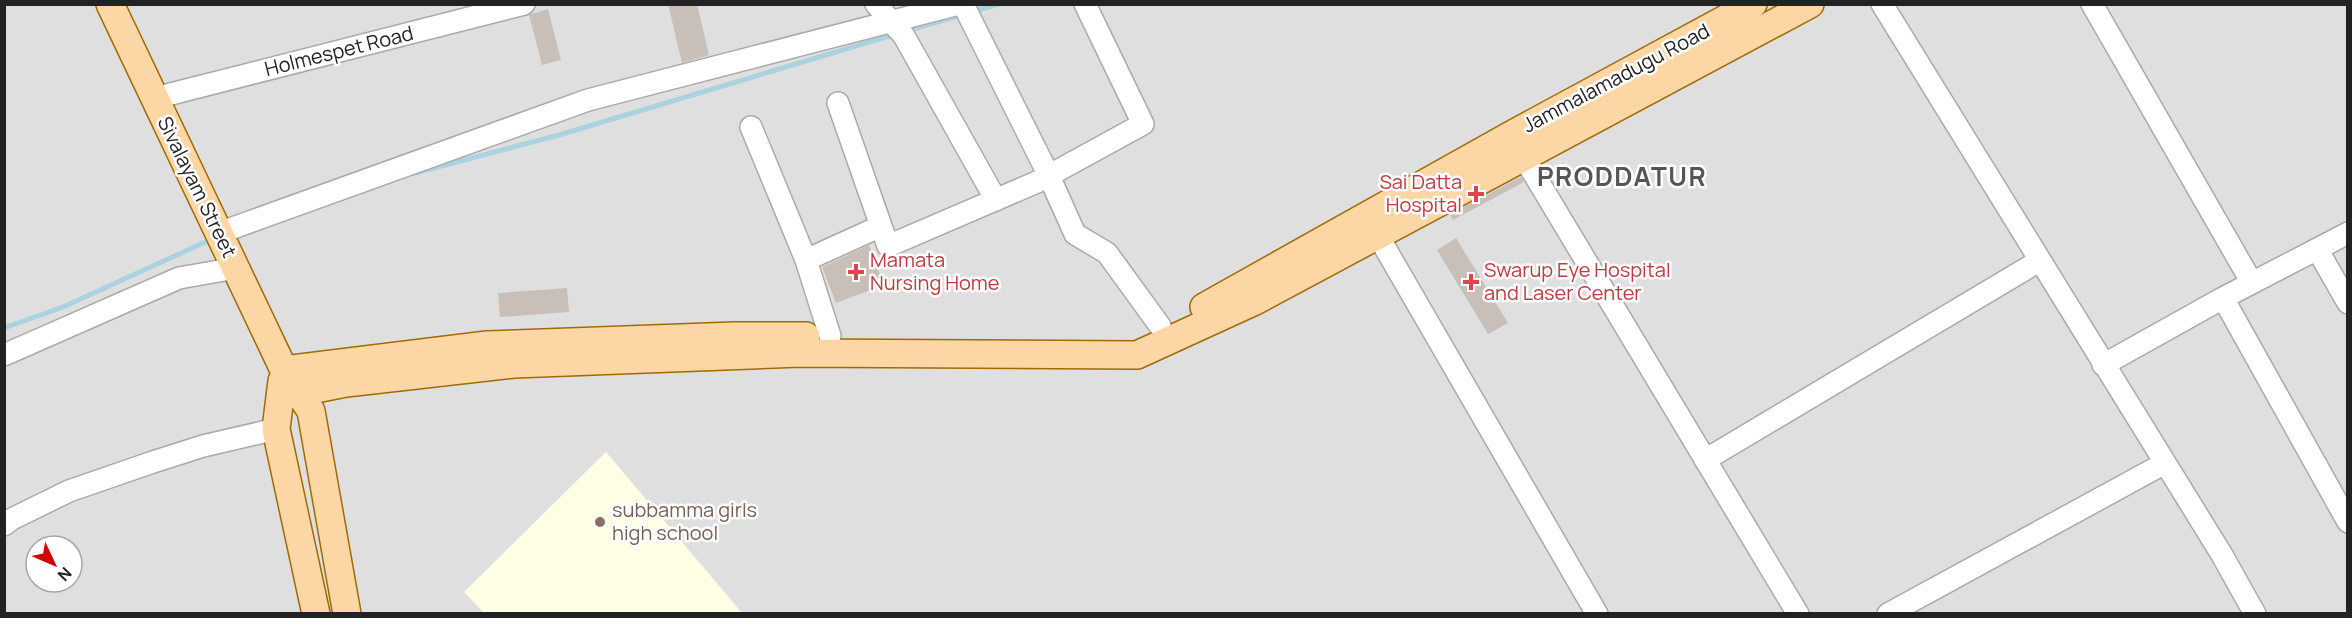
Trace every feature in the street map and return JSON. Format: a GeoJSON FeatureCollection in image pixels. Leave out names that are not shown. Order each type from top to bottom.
{"type":"FeatureCollection","features":[{"type":"Feature","properties":{"kind":"main road","name":"Sivalayam Street"},"geometry":{"type":"LineString","coordinates":[[110,4],[236,268],[288,386],[311,411],[347,614]]}},
{"type":"Feature","properties":{"kind":"main road","name":"Jammalamadugu Road"},"geometry":{"type":"LineString","coordinates":[[1373,226],[1511,135],[1706,16],[1754,4]]}},
{"type":"Feature","properties":{"kind":"main road"},"geometry":{"type":"LineString","coordinates":[[288,386],[487,345],[735,336],[1059,341],[1134,335],[1192,314],[1373,226],[1525,159],[1810,4]]}},
{"type":"Feature","properties":{"kind":"main road"},"geometry":{"type":"LineString","coordinates":[[288,386],[346,383],[513,364],[800,353],[1137,355],[1256,301],[1373,226]]}},
{"type":"Feature","properties":{"kind":"main road"},"geometry":{"type":"LineString","coordinates":[[288,386],[276,429],[316,614]]}},
{"type":"Feature","properties":{"kind":"street","name":"Holmespet Road"},"geometry":{"type":"LineString","coordinates":[[155,98],[524,4]]}},
{"type":"Feature","properties":{"kind":"street"},"geometry":{"type":"LineString","coordinates":[[876,4],[904,36],[996,200]]}},
{"type":"Feature","properties":{"kind":"street"},"geometry":{"type":"LineString","coordinates":[[230,229],[588,100],[961,4],[1049,176],[1075,234],[1107,253],[1160,326]]}},
{"type":"Feature","properties":{"kind":"street"},"geometry":{"type":"LineString","coordinates":[[838,103],[888,246],[1049,176],[1143,124],[1085,4]]}},
{"type":"Feature","properties":{"kind":"street"},"geometry":{"type":"LineString","coordinates":[[1882,4],[2222,555],[2255,614]]}},
{"type":"Feature","properties":{"kind":"street"},"geometry":{"type":"LineString","coordinates":[[2092,4],[2252,283]]}},
{"type":"Feature","properties":{"kind":"street"},"geometry":{"type":"LineString","coordinates":[[751,127],[806,260],[830,336]]}},
{"type":"Feature","properties":{"kind":"street"},"geometry":{"type":"LineString","coordinates":[[1511,135],[1798,614]]}},
{"type":"Feature","properties":{"kind":"street"},"geometry":{"type":"LineString","coordinates":[[806,260],[881,226]]}},
{"type":"Feature","properties":{"kind":"street"},"geometry":{"type":"LineString","coordinates":[[1373,226],[1597,614]]}},
{"type":"Feature","properties":{"kind":"street"},"geometry":{"type":"LineString","coordinates":[[2103,365],[2223,297],[2348,233]]}},
{"type":"Feature","properties":{"kind":"street"},"geometry":{"type":"LineString","coordinates":[[2318,249],[2348,303]]}},
{"type":"Feature","properties":{"kind":"street"},"geometry":{"type":"LineString","coordinates":[[1705,460],[2039,261]]}},
{"type":"Feature","properties":{"kind":"street"},"geometry":{"type":"LineString","coordinates":[[4,355],[179,278],[236,268]]}},
{"type":"Feature","properties":{"kind":"street"},"geometry":{"type":"LineString","coordinates":[[2223,297],[2348,522]]}},
{"type":"Feature","properties":{"kind":"street"},"geometry":{"type":"LineString","coordinates":[[4,525],[69,491],[193,449],[276,429]]}},
{"type":"Feature","properties":{"kind":"street"},"geometry":{"type":"LineString","coordinates":[[1888,614],[2165,463]]}},
{"type":"Feature","properties":{"kind":"shaded area"},"geometry":{"type":"Polygon","coordinates":[[[4,5],[2347,5],[2347,613],[5,613],[4,5]]]}},
{"type":"Feature","properties":{"kind":"shaded area","name":"subbamma girls high school"},"geometry":{"type":"Polygon","coordinates":[[[606,452],[742,613],[484,613],[464,592],[606,452]]]}},
{"type":"Feature","properties":{"kind":"building"},"geometry":{"type":"Polygon","coordinates":[[[668,4],[697,4],[709,55],[682,63],[668,4]]]}},
{"type":"Feature","properties":{"kind":"building"},"geometry":{"type":"Polygon","coordinates":[[[548,9],[561,60],[542,65],[529,15],[548,9]]]}},
{"type":"Feature","properties":{"kind":"building"},"geometry":{"type":"Polygon","coordinates":[[[1521,177],[1524,182],[1453,220],[1450,214],[1521,177]]]}},
{"type":"Feature","properties":{"kind":"building"},"geometry":{"type":"Polygon","coordinates":[[[1456,238],[1508,323],[1488,334],[1437,250],[1456,238]]]}},
{"type":"Feature","properties":{"kind":"building"},"geometry":{"type":"Polygon","coordinates":[[[869,245],[884,285],[836,303],[822,267],[869,245]]]}},
{"type":"Feature","properties":{"kind":"building"},"geometry":{"type":"Polygon","coordinates":[[[567,288],[569,312],[500,317],[498,293],[567,288]]]}},
{"type":"Feature","properties":{"kind":"waterway"},"geometry":{"type":"LineString","coordinates":[[971,12],[999,4]]}},
{"type":"Feature","properties":{"kind":"waterway"},"geometry":{"type":"LineString","coordinates":[[905,31],[962,15]]}},
{"type":"Feature","properties":{"kind":"waterway"},"geometry":{"type":"LineString","coordinates":[[415,173],[559,135],[896,34]]}},
{"type":"Feature","properties":{"kind":"waterway"},"geometry":{"type":"LineString","coordinates":[[4,328],[63,307],[214,238]]}},
{"type":"Feature","properties":{"kind":"place","name":"Sai Datta Hospital"},"geometry":{"type":"Point","coordinates":[1476,194]}},
{"type":"Feature","properties":{"kind":"place","name":"Mamata Nursing Home"},"geometry":{"type":"Point","coordinates":[856,272]}},
{"type":"Feature","properties":{"kind":"place","name":"Swarup Eye Hospital and Laser Center"},"geometry":{"type":"Point","coordinates":[1471,282]}},
{"type":"Feature","properties":{"kind":"place","name":"subbamma girls high school"},"geometry":{"type":"Point","coordinates":[600,522]}},
{"type":"Feature","properties":{"kind":"district","name":"PRODDATUR"},"geometry":{"type":"Point","coordinates":[1622,177]}}]}
